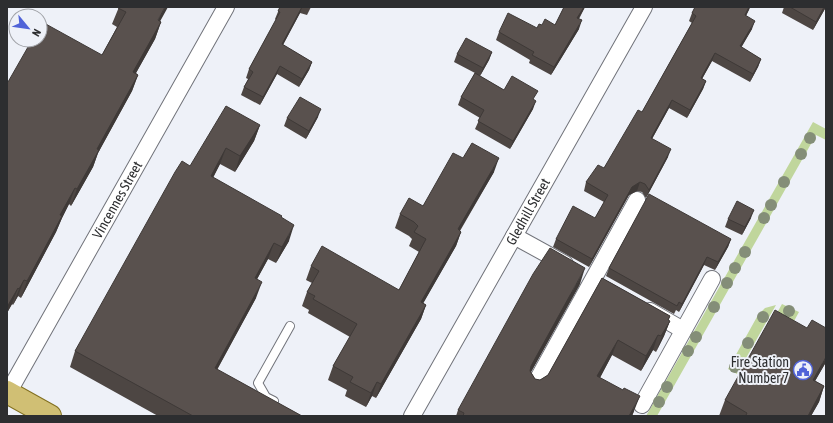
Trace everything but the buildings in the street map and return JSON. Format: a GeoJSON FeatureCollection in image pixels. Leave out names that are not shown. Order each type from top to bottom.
{"type":"FeatureCollection","features":[{"type":"Feature","properties":{"kind":"main road"},"geometry":{"type":"LineString","coordinates":[[8,393],[50,416]]}},
{"type":"Feature","properties":{"kind":"street","name":"Vincennes Street"},"geometry":{"type":"LineString","coordinates":[[8,393],[226,7]]}},
{"type":"Feature","properties":{"kind":"street","name":"Gledhill Street"},"geometry":{"type":"LineString","coordinates":[[412,416],[644,7]]}},
{"type":"Feature","properties":{"kind":"street"},"geometry":{"type":"LineString","coordinates":[[534,386],[637,200]]}},
{"type":"Feature","properties":{"kind":"street"},"geometry":{"type":"LineString","coordinates":[[514,236],[607,287]]}},
{"type":"Feature","properties":{"kind":"street"},"geometry":{"type":"LineString","coordinates":[[642,405],[712,279]]}},
{"type":"Feature","properties":{"kind":"street"},"geometry":{"type":"LineString","coordinates":[[635,303],[683,330]]}},
{"type":"Feature","properties":{"kind":"lane"},"geometry":{"type":"LineString","coordinates":[[280,405],[266,397],[258,383],[290,326]]}},
{"type":"Feature","properties":{"kind":"green space"},"geometry":{"type":"Polygon","coordinates":[[[813,122],[826,129],[826,140],[816,135],[657,416],[646,416],[813,122]]]}},
{"type":"Feature","properties":{"kind":"green space"},"geometry":{"type":"Polygon","coordinates":[[[782,304],[799,312],[793,323],[777,313],[782,304]]]}},
{"type":"Feature","properties":{"kind":"green space"},"geometry":{"type":"Polygon","coordinates":[[[776,305],[737,374],[728,369],[758,315],[765,308],[776,305]]]}},
{"type":"Feature","properties":{"kind":"place","name":"Fire Station Number 7"},"geometry":{"type":"Point","coordinates":[803,370]}}]}
